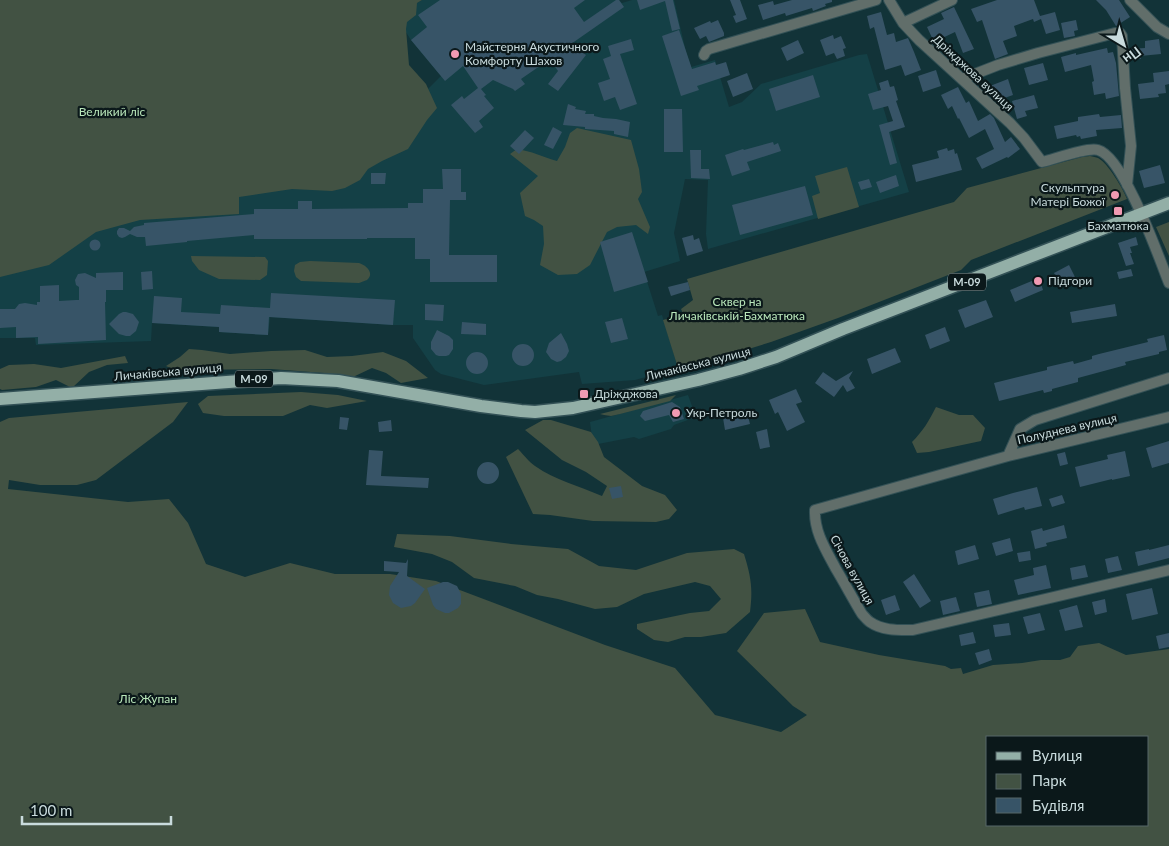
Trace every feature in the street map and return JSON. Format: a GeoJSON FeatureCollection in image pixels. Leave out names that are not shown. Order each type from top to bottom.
{"type":"FeatureCollection","features":[{"type":"Feature","properties":{"kind":"main road","name":"Личаківська вулиця"},"geometry":{"type":"LineString","coordinates":[[0,399],[281,378],[338,381],[481,406],[521,411],[535,412],[573,408],[698,380],[776,358],[851,326],[1169,203]]}},
{"type":"Feature","properties":{"kind":"street"},"geometry":{"type":"LineString","coordinates":[[704,55],[709,49],[876,0]]}},
{"type":"Feature","properties":{"kind":"street","name":"Дріжджова вулиця"},"geometry":{"type":"LineString","coordinates":[[889,0],[904,23],[919,40],[1024,138],[1042,162],[1089,150],[1100,150],[1111,160],[1127,185]]}},
{"type":"Feature","properties":{"kind":"street"},"geometry":{"type":"LineString","coordinates":[[904,23],[952,0]]}},
{"type":"Feature","properties":{"kind":"street"},"geometry":{"type":"LineString","coordinates":[[1130,0],[1157,27],[1169,34]]}},
{"type":"Feature","properties":{"kind":"street"},"geometry":{"type":"LineString","coordinates":[[962,80],[1038,52],[1117,32],[1120,33],[1122,36],[1125,88],[1132,146],[1127,185],[1142,213],[1169,283]]}},
{"type":"Feature","properties":{"kind":"street","name":"Полуднева вулиця"},"geometry":{"type":"LineString","coordinates":[[1008,456],[1020,429],[1035,420],[1169,378]]}},
{"type":"Feature","properties":{"kind":"street","name":"Полуднева вулиця"},"geometry":{"type":"LineString","coordinates":[[1008,456],[1169,417]]}},
{"type":"Feature","properties":{"kind":"street","name":"Січова вулиця"},"geometry":{"type":"LineString","coordinates":[[1008,456],[815,510],[816,525],[820,538],[850,594],[869,622],[884,628],[913,630],[1169,570]]}},
{"type":"Feature","properties":{"kind":"shaded area"},"geometry":{"type":"Polygon","coordinates":[[[422,0],[619,0],[622,3],[632,0],[674,0],[691,67],[715,60],[729,107],[742,102],[761,84],[867,54],[909,192],[708,249],[706,234],[708,180],[685,179],[674,233],[680,261],[644,272],[658,316],[662,315],[678,368],[635,380],[582,384],[579,372],[484,385],[441,374],[435,370],[413,338],[413,325],[270,317],[268,335],[219,332],[219,327],[152,323],[151,341],[36,345],[35,338],[0,338],[0,270],[96,228],[363,154],[441,76],[411,40],[402,26],[417,3],[422,0]]]}},
{"type":"Feature","properties":{"kind":"shaded area"},"geometry":{"type":"Polygon","coordinates":[[[688,395],[696,417],[674,425],[671,429],[639,439],[634,437],[593,445],[590,422],[688,395]]]}},
{"type":"Feature","properties":{"kind":"green space","name":"Великий ліс"},"geometry":{"type":"Polygon","coordinates":[[[0,0],[422,0],[417,3],[416,15],[407,22],[409,65],[426,84],[437,108],[408,149],[368,169],[360,180],[345,188],[332,191],[292,189],[239,197],[239,214],[140,220],[96,232],[49,265],[0,277],[0,0]]]}},
{"type":"Feature","properties":{"kind":"green space"},"geometry":{"type":"Polygon","coordinates":[[[577,128],[631,140],[639,169],[642,192],[638,199],[650,227],[648,234],[636,225],[617,227],[607,232],[590,265],[577,274],[558,275],[540,265],[544,244],[543,226],[525,216],[520,193],[538,176],[510,154],[517,149],[557,161],[570,133],[577,128]]]}},
{"type":"Feature","properties":{"kind":"green space","name":"Сквер на Личаківській-Бахматюка"},"geometry":{"type":"Polygon","coordinates":[[[1090,156],[1098,158],[1106,165],[1119,183],[1127,199],[971,260],[961,270],[838,318],[771,342],[687,368],[678,368],[663,320],[683,314],[681,309],[693,300],[687,279],[954,202],[967,188],[1090,156]]]}},
{"type":"Feature","properties":{"kind":"green space"},"geometry":{"type":"Polygon","coordinates":[[[847,167],[859,207],[818,219],[812,196],[820,193],[815,176],[847,167]]]}},
{"type":"Feature","properties":{"kind":"green space"},"geometry":{"type":"Polygon","coordinates":[[[1169,222],[1169,256],[1156,227],[1169,222]]]}},
{"type":"Feature","properties":{"kind":"green space"},"geometry":{"type":"Polygon","coordinates":[[[191,256],[265,257],[268,261],[267,275],[260,280],[219,279],[199,270],[192,261],[191,256]]]}},
{"type":"Feature","properties":{"kind":"green space"},"geometry":{"type":"Polygon","coordinates":[[[300,262],[359,263],[367,267],[370,275],[367,280],[359,283],[301,281],[296,277],[295,265],[300,262]]]}},
{"type":"Feature","properties":{"kind":"green space"},"geometry":{"type":"Polygon","coordinates":[[[189,349],[230,354],[305,350],[327,357],[383,352],[406,361],[428,378],[401,383],[386,373],[372,368],[353,377],[271,369],[175,370],[166,366],[189,349]]]}},
{"type":"Feature","properties":{"kind":"green space"},"geometry":{"type":"Polygon","coordinates":[[[125,356],[128,363],[107,365],[89,372],[72,388],[56,380],[36,387],[0,389],[0,369],[9,365],[34,364],[61,368],[125,356]]]}},
{"type":"Feature","properties":{"kind":"green space"},"geometry":{"type":"Polygon","coordinates":[[[301,392],[338,395],[367,401],[327,408],[310,405],[283,416],[224,416],[203,413],[198,404],[208,396],[301,392]]]}},
{"type":"Feature","properties":{"kind":"green space"},"geometry":{"type":"Polygon","coordinates":[[[676,395],[670,401],[620,414],[611,416],[600,414],[676,395]]]}},
{"type":"Feature","properties":{"kind":"green space","name":"Ліс Жупан"},"geometry":{"type":"Polygon","coordinates":[[[188,402],[173,422],[96,480],[77,485],[40,485],[9,480],[8,489],[128,502],[169,499],[188,523],[206,564],[245,577],[290,563],[335,574],[390,574],[436,581],[605,645],[675,668],[715,715],[781,732],[807,715],[793,706],[737,651],[764,613],[805,609],[820,642],[879,655],[945,666],[951,669],[961,668],[963,674],[993,665],[1060,660],[1070,657],[1078,646],[1099,643],[1126,655],[1169,649],[1169,846],[0,846],[0,422],[9,418],[188,402]]]}},
{"type":"Feature","properties":{"kind":"green space"},"geometry":{"type":"Polygon","coordinates":[[[936,407],[959,415],[973,415],[985,428],[981,441],[917,453],[912,442],[926,426],[936,407]]]}},
{"type":"Feature","properties":{"kind":"green space"},"geometry":{"type":"Polygon","coordinates":[[[543,420],[551,420],[591,432],[598,442],[604,457],[642,486],[665,495],[677,510],[669,519],[656,522],[593,521],[533,514],[506,457],[518,449],[535,466],[559,479],[602,496],[607,486],[586,472],[562,460],[525,430],[543,420]]]}},
{"type":"Feature","properties":{"kind":"green space"},"geometry":{"type":"Polygon","coordinates":[[[397,534],[450,536],[568,549],[599,566],[636,570],[687,553],[734,549],[744,554],[748,569],[751,583],[750,612],[726,633],[701,637],[685,637],[668,642],[654,640],[637,629],[637,624],[709,611],[721,599],[710,586],[695,582],[644,594],[617,607],[595,609],[537,595],[515,586],[474,578],[452,562],[432,554],[394,547],[397,534]]]}},
{"type":"Feature","properties":{"kind":"building"},"geometry":{"type":"Polygon","coordinates":[[[440,0],[585,0],[574,8],[584,22],[616,0],[619,0],[624,7],[571,44],[586,55],[558,91],[548,84],[558,71],[550,59],[521,79],[525,84],[515,91],[493,80],[481,89],[494,108],[479,121],[483,127],[475,133],[451,105],[462,96],[464,99],[478,88],[463,66],[445,81],[411,40],[427,27],[418,15],[440,0]]]}},
{"type":"Feature","properties":{"kind":"building"},"geometry":{"type":"Polygon","coordinates":[[[637,0],[673,0],[680,29],[672,31],[665,1],[640,10],[637,0]]]}},
{"type":"Feature","properties":{"kind":"building"},"geometry":{"type":"Polygon","coordinates":[[[730,0],[740,0],[747,19],[736,23],[733,16],[736,15],[730,0]]]}},
{"type":"Feature","properties":{"kind":"building"},"geometry":{"type":"Polygon","coordinates":[[[792,0],[832,0],[832,2],[813,11],[812,8],[786,16],[785,13],[763,20],[758,5],[773,1],[774,5],[792,0]]]}},
{"type":"Feature","properties":{"kind":"building"},"geometry":{"type":"Polygon","coordinates":[[[997,0],[1034,0],[1040,16],[1055,12],[1060,30],[1046,34],[1041,19],[1034,22],[1033,19],[1014,26],[1017,36],[1003,41],[1008,54],[995,59],[982,20],[977,22],[971,9],[997,0]]]}},
{"type":"Feature","properties":{"kind":"building"},"geometry":{"type":"Polygon","coordinates":[[[1096,0],[1119,0],[1130,17],[1116,26],[1106,10],[1096,0]]]}},
{"type":"Feature","properties":{"kind":"building"},"geometry":{"type":"Polygon","coordinates":[[[954,7],[974,49],[963,53],[955,32],[934,42],[927,27],[944,19],[941,13],[954,7]]]}},
{"type":"Feature","properties":{"kind":"building"},"geometry":{"type":"Polygon","coordinates":[[[881,12],[887,35],[894,33],[896,42],[908,38],[921,70],[905,76],[901,65],[885,70],[874,27],[870,29],[867,16],[881,12]]]}},
{"type":"Feature","properties":{"kind":"building"},"geometry":{"type":"Polygon","coordinates":[[[718,20],[724,36],[709,42],[706,36],[700,39],[694,28],[710,21],[711,23],[718,20]]]}},
{"type":"Feature","properties":{"kind":"building"},"geometry":{"type":"Polygon","coordinates":[[[1076,20],[1078,30],[1074,31],[1075,36],[1064,38],[1061,23],[1076,20]]]}},
{"type":"Feature","properties":{"kind":"building"},"geometry":{"type":"Polygon","coordinates":[[[679,30],[692,69],[715,62],[716,65],[726,62],[730,75],[697,86],[699,90],[681,96],[662,36],[679,30]]]}},
{"type":"Feature","properties":{"kind":"building"},"geometry":{"type":"Polygon","coordinates":[[[833,35],[834,39],[841,36],[846,48],[843,49],[845,56],[837,59],[834,53],[826,56],[820,40],[833,35]]]}},
{"type":"Feature","properties":{"kind":"building"},"geometry":{"type":"Polygon","coordinates":[[[631,39],[634,50],[620,54],[637,104],[620,110],[615,97],[604,101],[598,83],[610,79],[603,59],[611,56],[608,46],[631,39]]]}},
{"type":"Feature","properties":{"kind":"building"},"geometry":{"type":"Polygon","coordinates":[[[1159,39],[1161,54],[1140,56],[1141,59],[1131,59],[1130,49],[1145,48],[1145,41],[1159,39]]]}},
{"type":"Feature","properties":{"kind":"building"},"geometry":{"type":"Polygon","coordinates":[[[798,40],[804,53],[787,61],[781,48],[798,40]]]}},
{"type":"Feature","properties":{"kind":"building"},"geometry":{"type":"Polygon","coordinates":[[[1107,48],[1108,53],[1113,52],[1116,63],[1119,96],[1106,99],[1105,93],[1094,95],[1091,65],[1065,72],[1061,57],[1107,48]]]}},
{"type":"Feature","properties":{"kind":"building"},"geometry":{"type":"Polygon","coordinates":[[[1043,63],[1048,80],[1029,85],[1024,68],[1043,63]]]}},
{"type":"Feature","properties":{"kind":"building"},"geometry":{"type":"Polygon","coordinates":[[[936,70],[941,86],[923,92],[918,76],[936,70]]]}},
{"type":"Feature","properties":{"kind":"building"},"geometry":{"type":"Polygon","coordinates":[[[1169,71],[1169,84],[1165,85],[1166,93],[1158,94],[1159,97],[1140,99],[1138,84],[1154,82],[1153,73],[1169,71]]]}},
{"type":"Feature","properties":{"kind":"building"},"geometry":{"type":"Polygon","coordinates":[[[747,73],[753,89],[733,97],[727,81],[747,73]]]}},
{"type":"Feature","properties":{"kind":"building"},"geometry":{"type":"Polygon","coordinates":[[[813,75],[820,97],[776,111],[769,89],[813,75]]]}},
{"type":"Feature","properties":{"kind":"building"},"geometry":{"type":"Polygon","coordinates":[[[1008,79],[1013,95],[996,101],[990,86],[1008,79]]]}},
{"type":"Feature","properties":{"kind":"building"},"geometry":{"type":"Polygon","coordinates":[[[888,80],[890,87],[894,86],[898,100],[896,101],[905,127],[889,132],[897,163],[890,165],[879,125],[893,121],[888,106],[873,110],[868,94],[881,90],[879,83],[888,80]]]}},
{"type":"Feature","properties":{"kind":"building"},"geometry":{"type":"Polygon","coordinates":[[[958,87],[966,103],[969,101],[978,121],[990,114],[994,118],[1005,142],[1011,137],[1020,149],[1008,158],[982,169],[976,158],[994,149],[985,129],[969,138],[952,106],[948,109],[941,95],[958,87]]]}},
{"type":"Feature","properties":{"kind":"building"},"geometry":{"type":"Polygon","coordinates":[[[1034,95],[1038,108],[1025,111],[1027,116],[1017,119],[1012,101],[1034,95]]]}},
{"type":"Feature","properties":{"kind":"building"},"geometry":{"type":"Polygon","coordinates":[[[568,104],[576,107],[575,109],[586,111],[585,114],[594,114],[594,116],[603,118],[630,122],[628,137],[614,134],[614,131],[563,125],[568,104]]]}},
{"type":"Feature","properties":{"kind":"building"},"geometry":{"type":"Polygon","coordinates":[[[664,109],[682,109],[683,152],[664,152],[664,109]]]}},
{"type":"Feature","properties":{"kind":"building"},"geometry":{"type":"Polygon","coordinates":[[[1099,114],[1100,117],[1121,115],[1122,128],[1096,130],[1097,136],[1081,139],[1080,136],[1077,137],[1076,135],[1057,139],[1054,126],[1078,121],[1078,117],[1099,114]]]}},
{"type":"Feature","properties":{"kind":"building"},"geometry":{"type":"Polygon","coordinates":[[[553,127],[562,132],[553,149],[544,145],[553,127]]]}},
{"type":"Feature","properties":{"kind":"building"},"geometry":{"type":"Polygon","coordinates":[[[525,130],[534,138],[519,154],[510,146],[525,130]]]}},
{"type":"Feature","properties":{"kind":"building"},"geometry":{"type":"Polygon","coordinates":[[[773,142],[774,145],[778,143],[781,151],[747,162],[750,170],[732,176],[725,155],[773,142]]]}},
{"type":"Feature","properties":{"kind":"building"},"geometry":{"type":"Polygon","coordinates":[[[947,148],[948,151],[954,149],[955,154],[957,153],[962,170],[916,182],[912,165],[939,158],[937,151],[947,148]]]}},
{"type":"Feature","properties":{"kind":"building"},"geometry":{"type":"Polygon","coordinates":[[[690,150],[701,150],[701,169],[709,169],[710,179],[691,178],[690,150]]]}},
{"type":"Feature","properties":{"kind":"building"},"geometry":{"type":"Polygon","coordinates":[[[1160,165],[1165,183],[1144,188],[1139,171],[1160,165]]]}},
{"type":"Feature","properties":{"kind":"building"},"geometry":{"type":"Polygon","coordinates":[[[442,169],[461,169],[461,192],[466,192],[466,200],[450,200],[449,255],[497,255],[497,282],[430,282],[430,259],[415,259],[415,238],[254,239],[254,235],[146,246],[145,237],[137,237],[130,234],[122,238],[117,234],[119,228],[130,231],[134,227],[144,225],[144,223],[254,214],[254,209],[298,209],[298,201],[312,201],[312,209],[408,208],[408,203],[423,203],[423,189],[443,189],[442,169]]]}},
{"type":"Feature","properties":{"kind":"building"},"geometry":{"type":"Polygon","coordinates":[[[371,173],[386,173],[385,184],[371,184],[371,173]]]}},
{"type":"Feature","properties":{"kind":"building"},"geometry":{"type":"Polygon","coordinates":[[[896,175],[899,186],[880,193],[876,182],[896,175]]]}},
{"type":"Feature","properties":{"kind":"building"},"geometry":{"type":"Polygon","coordinates":[[[869,179],[872,187],[861,190],[858,182],[869,179]]]}},
{"type":"Feature","properties":{"kind":"building"},"geometry":{"type":"Polygon","coordinates":[[[805,186],[813,215],[740,235],[732,205],[805,186]]]}},
{"type":"Feature","properties":{"kind":"building"},"geometry":{"type":"Polygon","coordinates":[[[632,232],[648,282],[614,292],[600,242],[632,232]]]}},
{"type":"Feature","properties":{"kind":"building"},"geometry":{"type":"Polygon","coordinates":[[[693,235],[694,240],[699,238],[703,251],[687,256],[682,238],[693,235]]]}},
{"type":"Feature","properties":{"kind":"building"},"geometry":{"type":"Polygon","coordinates":[[[1136,237],[1138,245],[1130,247],[1134,264],[1126,266],[1118,243],[1136,237]]]}},
{"type":"Feature","properties":{"kind":"building"},"geometry":{"type":"Polygon","coordinates":[[[95,239],[101,245],[95,251],[89,245],[95,239]]]}},
{"type":"Feature","properties":{"kind":"building"},"geometry":{"type":"Polygon","coordinates":[[[1069,265],[1075,277],[1061,285],[1054,273],[1069,265]]]}},
{"type":"Feature","properties":{"kind":"building"},"geometry":{"type":"Polygon","coordinates":[[[1131,269],[1133,276],[1119,279],[1117,272],[1131,269]]]}},
{"type":"Feature","properties":{"kind":"building"},"geometry":{"type":"Polygon","coordinates":[[[152,271],[153,289],[142,290],[141,272],[152,271]]]}},
{"type":"Feature","properties":{"kind":"building"},"geometry":{"type":"Polygon","coordinates":[[[123,272],[123,290],[106,290],[106,340],[38,344],[38,337],[16,338],[16,327],[0,328],[0,309],[15,309],[19,304],[25,303],[37,305],[37,302],[40,302],[40,286],[59,285],[59,301],[79,300],[79,287],[76,285],[75,280],[78,274],[85,273],[96,278],[96,273],[123,272]]]}},
{"type":"Feature","properties":{"kind":"building"},"geometry":{"type":"Polygon","coordinates":[[[1039,278],[1043,290],[1015,302],[1010,290],[1039,278]]]}},
{"type":"Feature","properties":{"kind":"building"},"geometry":{"type":"Polygon","coordinates":[[[688,282],[690,290],[671,296],[668,287],[688,282]]]}},
{"type":"Feature","properties":{"kind":"building"},"geometry":{"type":"Polygon","coordinates":[[[271,293],[395,300],[393,325],[269,317],[268,335],[219,332],[219,327],[152,323],[154,296],[182,298],[181,312],[220,314],[221,305],[270,308],[271,293]]]}},
{"type":"Feature","properties":{"kind":"building"},"geometry":{"type":"Polygon","coordinates":[[[986,300],[993,317],[965,328],[958,310],[986,300]]]}},
{"type":"Feature","properties":{"kind":"building"},"geometry":{"type":"Polygon","coordinates":[[[425,304],[444,305],[443,321],[425,320],[425,304]]]}},
{"type":"Feature","properties":{"kind":"building"},"geometry":{"type":"Polygon","coordinates":[[[1115,304],[1117,316],[1072,323],[1070,312],[1115,304]]]}},
{"type":"Feature","properties":{"kind":"building"},"geometry":{"type":"Polygon","coordinates":[[[123,312],[133,314],[139,322],[136,331],[130,336],[119,334],[109,324],[123,312]]]}},
{"type":"Feature","properties":{"kind":"building"},"geometry":{"type":"Polygon","coordinates":[[[622,318],[628,339],[611,343],[605,322],[622,318]]]}},
{"type":"Feature","properties":{"kind":"building"},"geometry":{"type":"Polygon","coordinates":[[[462,322],[486,324],[486,335],[461,334],[462,322]]]}},
{"type":"Feature","properties":{"kind":"building"},"geometry":{"type":"Polygon","coordinates":[[[945,327],[950,341],[930,349],[925,335],[945,327]]]}},
{"type":"Feature","properties":{"kind":"building"},"geometry":{"type":"Polygon","coordinates":[[[437,330],[453,340],[453,349],[449,355],[436,355],[431,349],[431,342],[437,330]]]}},
{"type":"Feature","properties":{"kind":"building"},"geometry":{"type":"Polygon","coordinates":[[[561,333],[569,351],[566,357],[557,362],[551,359],[546,352],[549,343],[561,333]]]}},
{"type":"Feature","properties":{"kind":"building"},"geometry":{"type":"Polygon","coordinates":[[[1164,335],[1167,350],[1159,352],[1159,354],[1125,362],[1126,365],[1078,378],[1078,382],[1052,389],[1052,391],[1044,393],[1043,390],[999,401],[994,383],[1047,370],[1047,367],[1073,361],[1074,364],[1092,359],[1092,356],[1148,342],[1147,339],[1164,335]]]}},
{"type":"Feature","properties":{"kind":"building"},"geometry":{"type":"Polygon","coordinates":[[[523,344],[531,347],[534,355],[531,363],[523,366],[515,363],[512,355],[515,347],[523,344]]]}},
{"type":"Feature","properties":{"kind":"building"},"geometry":{"type":"Polygon","coordinates":[[[895,348],[901,362],[872,374],[867,359],[895,348]]]}},
{"type":"Feature","properties":{"kind":"building"},"geometry":{"type":"Polygon","coordinates":[[[477,352],[485,355],[488,363],[485,371],[477,374],[469,371],[466,363],[469,355],[477,352]]]}},
{"type":"Feature","properties":{"kind":"building"},"geometry":{"type":"Polygon","coordinates":[[[853,371],[849,378],[855,388],[847,392],[843,385],[834,397],[815,383],[823,372],[836,381],[853,371]]]}},
{"type":"Feature","properties":{"kind":"building"},"geometry":{"type":"Polygon","coordinates":[[[796,389],[802,402],[796,404],[805,422],[787,431],[778,412],[775,414],[769,400],[796,389]]]}},
{"type":"Feature","properties":{"kind":"building"},"geometry":{"type":"Polygon","coordinates":[[[672,402],[680,407],[684,419],[673,422],[669,415],[645,421],[640,416],[643,411],[672,402]]]}},
{"type":"Feature","properties":{"kind":"building"},"geometry":{"type":"Polygon","coordinates":[[[747,412],[750,424],[725,430],[723,418],[747,412]]]}},
{"type":"Feature","properties":{"kind":"building"},"geometry":{"type":"Polygon","coordinates":[[[340,417],[349,418],[347,430],[339,429],[340,417]]]}},
{"type":"Feature","properties":{"kind":"building"},"geometry":{"type":"Polygon","coordinates":[[[391,420],[392,431],[379,432],[378,422],[391,420]]]}},
{"type":"Feature","properties":{"kind":"building"},"geometry":{"type":"Polygon","coordinates":[[[767,429],[770,447],[760,449],[756,432],[767,429]]]}},
{"type":"Feature","properties":{"kind":"building"},"geometry":{"type":"Polygon","coordinates":[[[1169,441],[1169,463],[1152,468],[1146,448],[1169,441]]]}},
{"type":"Feature","properties":{"kind":"building"},"geometry":{"type":"Polygon","coordinates":[[[369,450],[383,451],[381,476],[429,478],[428,488],[366,485],[369,450]]]}},
{"type":"Feature","properties":{"kind":"building"},"geometry":{"type":"Polygon","coordinates":[[[1125,451],[1130,476],[1080,487],[1075,467],[1108,459],[1107,455],[1125,451]]]}},
{"type":"Feature","properties":{"kind":"building"},"geometry":{"type":"Polygon","coordinates":[[[1065,452],[1068,464],[1060,466],[1057,454],[1065,452]]]}},
{"type":"Feature","properties":{"kind":"building"},"geometry":{"type":"Polygon","coordinates":[[[488,462],[496,465],[499,473],[496,481],[488,484],[480,481],[477,473],[480,465],[488,462]]]}},
{"type":"Feature","properties":{"kind":"building"},"geometry":{"type":"Polygon","coordinates":[[[621,486],[623,497],[612,499],[609,488],[621,486]]]}},
{"type":"Feature","properties":{"kind":"building"},"geometry":{"type":"Polygon","coordinates":[[[1037,487],[1042,506],[1025,510],[1024,507],[998,515],[993,499],[1037,487]]]}},
{"type":"Feature","properties":{"kind":"building"},"geometry":{"type":"Polygon","coordinates":[[[1062,495],[1065,503],[1052,507],[1049,499],[1062,495]]]}},
{"type":"Feature","properties":{"kind":"building"},"geometry":{"type":"Polygon","coordinates":[[[1064,525],[1067,538],[1046,543],[1047,546],[1035,549],[1031,531],[1042,528],[1043,531],[1064,525]]]}},
{"type":"Feature","properties":{"kind":"building"},"geometry":{"type":"Polygon","coordinates":[[[1010,538],[1013,551],[996,556],[992,543],[1010,538]]]}},
{"type":"Feature","properties":{"kind":"building"},"geometry":{"type":"Polygon","coordinates":[[[975,545],[979,559],[958,565],[955,551],[975,545]]]}},
{"type":"Feature","properties":{"kind":"building"},"geometry":{"type":"Polygon","coordinates":[[[1169,545],[1169,558],[1138,566],[1135,552],[1169,545]]]}},
{"type":"Feature","properties":{"kind":"building"},"geometry":{"type":"Polygon","coordinates":[[[1030,551],[1031,560],[1019,562],[1017,553],[1030,551]]]}},
{"type":"Feature","properties":{"kind":"building"},"geometry":{"type":"Polygon","coordinates":[[[1118,556],[1122,570],[1108,573],[1105,559],[1118,556]]]}},
{"type":"Feature","properties":{"kind":"building"},"geometry":{"type":"Polygon","coordinates":[[[408,559],[407,576],[425,589],[415,603],[401,608],[393,603],[389,595],[390,586],[399,572],[384,571],[384,561],[406,563],[408,559]]]}},
{"type":"Feature","properties":{"kind":"building"},"geometry":{"type":"Polygon","coordinates":[[[1046,565],[1051,588],[1018,595],[1014,580],[1034,575],[1033,568],[1046,565]]]}},
{"type":"Feature","properties":{"kind":"building"},"geometry":{"type":"Polygon","coordinates":[[[1085,565],[1088,577],[1072,580],[1070,568],[1085,565]]]}},
{"type":"Feature","properties":{"kind":"building"},"geometry":{"type":"Polygon","coordinates":[[[914,574],[931,601],[920,608],[903,582],[914,574]]]}},
{"type":"Feature","properties":{"kind":"building"},"geometry":{"type":"Polygon","coordinates":[[[443,582],[457,586],[461,594],[461,604],[449,613],[436,609],[427,588],[443,582]]]}},
{"type":"Feature","properties":{"kind":"building"},"geometry":{"type":"Polygon","coordinates":[[[1152,588],[1158,614],[1132,620],[1126,594],[1152,588]]]}},
{"type":"Feature","properties":{"kind":"building"},"geometry":{"type":"Polygon","coordinates":[[[989,590],[992,604],[977,607],[974,593],[989,590]]]}},
{"type":"Feature","properties":{"kind":"building"},"geometry":{"type":"Polygon","coordinates":[[[895,595],[900,610],[886,615],[881,600],[895,595]]]}},
{"type":"Feature","properties":{"kind":"building"},"geometry":{"type":"Polygon","coordinates":[[[956,597],[960,611],[943,615],[940,601],[956,597]]]}},
{"type":"Feature","properties":{"kind":"building"},"geometry":{"type":"Polygon","coordinates":[[[1105,599],[1107,612],[1095,615],[1092,602],[1105,599]]]}},
{"type":"Feature","properties":{"kind":"building"},"geometry":{"type":"Polygon","coordinates":[[[1077,605],[1083,627],[1065,631],[1059,610],[1077,605]]]}},
{"type":"Feature","properties":{"kind":"building"},"geometry":{"type":"Polygon","coordinates":[[[1040,613],[1045,630],[1028,634],[1023,617],[1040,613]]]}},
{"type":"Feature","properties":{"kind":"building"},"geometry":{"type":"Polygon","coordinates":[[[1009,623],[1011,635],[995,637],[993,625],[1009,623]]]}},
{"type":"Feature","properties":{"kind":"building"},"geometry":{"type":"Polygon","coordinates":[[[973,632],[976,643],[961,646],[959,635],[973,632]]]}},
{"type":"Feature","properties":{"kind":"building"},"geometry":{"type":"Polygon","coordinates":[[[1169,633],[1169,647],[1159,649],[1156,636],[1169,633]]]}},
{"type":"Feature","properties":{"kind":"building"},"geometry":{"type":"Polygon","coordinates":[[[989,649],[992,660],[979,665],[975,653],[989,649]]]}},
{"type":"Feature","properties":{"kind":"place","name":"Майстерня Акустичного Комфорту Шахов"},"geometry":{"type":"Point","coordinates":[455,54]}},
{"type":"Feature","properties":{"kind":"place","name":"Скульптура Матері Божої"},"geometry":{"type":"Point","coordinates":[1115,195]}},
{"type":"Feature","properties":{"kind":"place","name":"Бахматюка"},"geometry":{"type":"Point","coordinates":[1118,211]}},
{"type":"Feature","properties":{"kind":"place","name":"Підгори"},"geometry":{"type":"Point","coordinates":[1038,281]}},
{"type":"Feature","properties":{"kind":"place","name":"Дріжджова"},"geometry":{"type":"Point","coordinates":[584,394]}},
{"type":"Feature","properties":{"kind":"place","name":"Укр-Петроль"},"geometry":{"type":"Point","coordinates":[676,413]}}]}
